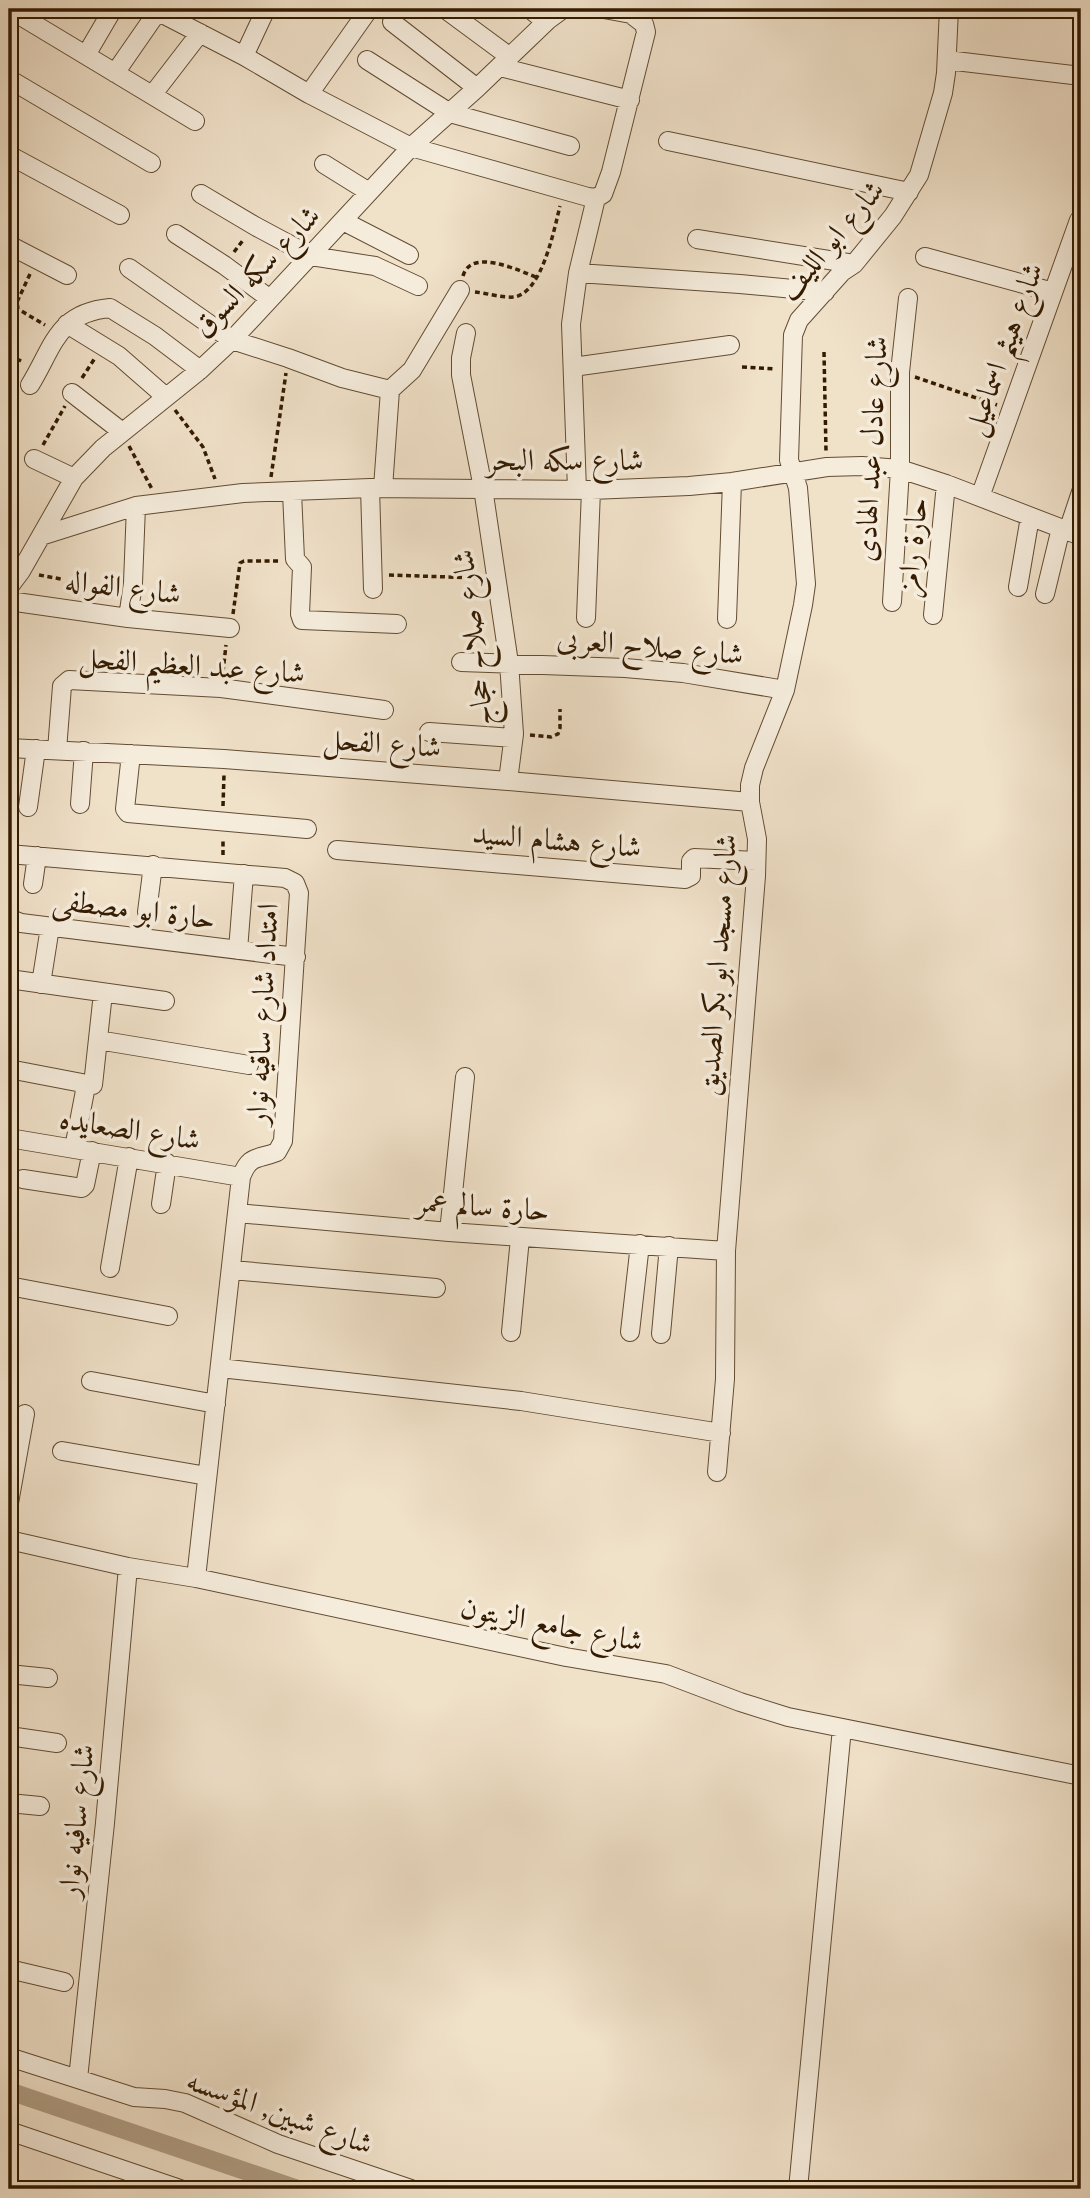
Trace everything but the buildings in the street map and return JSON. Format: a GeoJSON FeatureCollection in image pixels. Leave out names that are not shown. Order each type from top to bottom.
{"type":"FeatureCollection","features":[{"type":"Feature","properties":{"kind":"street"},"geometry":{"type":"LineString","coordinates":[[9,9],[195,121]]}},
{"type":"Feature","properties":{"kind":"street"},"geometry":{"type":"LineString","coordinates":[[86,55],[113,9]]}},
{"type":"Feature","properties":{"kind":"street"},"geometry":{"type":"LineString","coordinates":[[244,57],[266,9]]}},
{"type":"Feature","properties":{"kind":"street"},"geometry":{"type":"LineString","coordinates":[[309,94],[369,9]]}},
{"type":"Feature","properties":{"kind":"street"},"geometry":{"type":"LineString","coordinates":[[445,9],[505,62],[630,100]]}},
{"type":"Feature","properties":{"kind":"street"},"geometry":{"type":"LineString","coordinates":[[530,9],[547,22]]}},
{"type":"Feature","properties":{"kind":"street"},"geometry":{"type":"LineString","coordinates":[[563,9],[571,9]]}},
{"type":"Feature","properties":{"kind":"street","name":"شارع سكه السوق"},"geometry":{"type":"LineString","coordinates":[[9,587],[21,571],[74,478],[103,447],[200,370],[232,340],[411,147],[563,9]]}},
{"type":"Feature","properties":{"kind":"street"},"geometry":{"type":"LineString","coordinates":[[115,73],[156,10],[411,147],[596,198],[603,194],[611,172],[646,32],[644,24],[631,14],[604,9]]}},
{"type":"Feature","properties":{"kind":"street","name":"شارع ابو الليف"},"geometry":{"type":"LineString","coordinates":[[792,471],[789,460],[791,370],[796,327],[842,272],[854,264],[893,216],[923,166],[943,93],[949,9]]}},
{"type":"Feature","properties":{"kind":"street"},"geometry":{"type":"LineString","coordinates":[[392,22],[477,88]]}},
{"type":"Feature","properties":{"kind":"street"},"geometry":{"type":"LineString","coordinates":[[153,94],[200,33]]}},
{"type":"Feature","properties":{"kind":"street"},"geometry":{"type":"LineString","coordinates":[[367,60],[450,113],[570,146]]}},
{"type":"Feature","properties":{"kind":"street"},"geometry":{"type":"LineString","coordinates":[[947,61],[1081,76]]}},
{"type":"Feature","properties":{"kind":"street"},"geometry":{"type":"LineString","coordinates":[[9,79],[151,163]]}},
{"type":"Feature","properties":{"kind":"street"},"geometry":{"type":"LineString","coordinates":[[668,141],[909,192]]}},
{"type":"Feature","properties":{"kind":"street"},"geometry":{"type":"LineString","coordinates":[[9,155],[120,215]]}},
{"type":"Feature","properties":{"kind":"street"},"geometry":{"type":"LineString","coordinates":[[324,164],[369,192]]}},
{"type":"Feature","properties":{"kind":"street"},"geometry":{"type":"LineString","coordinates":[[201,194],[311,256],[375,266],[418,286]]}},
{"type":"Feature","properties":{"kind":"street"},"geometry":{"type":"LineString","coordinates":[[586,618],[584,490],[571,324],[578,273],[596,198]]}},
{"type":"Feature","properties":{"kind":"street","name":"شارع هيثم اسماعيل"},"geometry":{"type":"LineString","coordinates":[[980,497],[1079,220]]}},
{"type":"Feature","properties":{"kind":"street"},"geometry":{"type":"LineString","coordinates":[[343,221],[409,255]]}},
{"type":"Feature","properties":{"kind":"street"},"geometry":{"type":"LineString","coordinates":[[176,234],[270,299]]}},
{"type":"Feature","properties":{"kind":"street"},"geometry":{"type":"LineString","coordinates":[[697,239],[854,264]]}},
{"type":"Feature","properties":{"kind":"street"},"geometry":{"type":"LineString","coordinates":[[9,245],[67,275]]}},
{"type":"Feature","properties":{"kind":"street"},"geometry":{"type":"LineString","coordinates":[[925,257],[1053,292]]}},
{"type":"Feature","properties":{"kind":"street"},"geometry":{"type":"LineString","coordinates":[[129,268],[232,340],[342,378],[390,390]]}},
{"type":"Feature","properties":{"kind":"street"},"geometry":{"type":"LineString","coordinates":[[578,273],[825,292]]}},
{"type":"Feature","properties":{"kind":"street"},"geometry":{"type":"LineString","coordinates":[[373,582],[377,488],[390,390],[412,370],[460,290]]}},
{"type":"Feature","properties":{"kind":"street","name":"شارع عادل عبد الهادى"},"geometry":{"type":"LineString","coordinates":[[892,602],[900,469],[900,372],[908,298]]}},
{"type":"Feature","properties":{"kind":"street"},"geometry":{"type":"LineString","coordinates":[[30,385],[63,328],[87,312],[110,308],[155,336],[200,370]]}},
{"type":"Feature","properties":{"kind":"street"},"geometry":{"type":"LineString","coordinates":[[63,328],[103,345],[133,367],[166,397]]}},
{"type":"Feature","properties":{"kind":"street","name":"شارع صلاح حجاج"},"geometry":{"type":"LineString","coordinates":[[466,333],[461,375],[483,488],[509,663],[513,736],[508,781]]}},
{"type":"Feature","properties":{"kind":"street"},"geometry":{"type":"LineString","coordinates":[[573,367],[730,345]]}},
{"type":"Feature","properties":{"kind":"street"},"geometry":{"type":"LineString","coordinates":[[72,393],[121,431]]}},
{"type":"Feature","properties":{"kind":"street"},"geometry":{"type":"LineString","coordinates":[[34,459],[74,478]]}},
{"type":"Feature","properties":{"kind":"street","name":"شارع سكه البحر"},"geometry":{"type":"LineString","coordinates":[[41,536],[136,506],[218,496],[377,488],[584,490],[732,482],[792,471],[862,466],[900,469],[1070,532]]}},
{"type":"Feature","properties":{"kind":"street","name":"شارع مسجد ابو بكر الصديق"},"geometry":{"type":"LineString","coordinates":[[717,1472],[725,1379],[726,1251],[756,861],[756,832],[750,802],[754,768],[785,690],[806,584],[797,488],[792,471]]}},
{"type":"Feature","properties":{"kind":"street"},"geometry":{"type":"LineString","coordinates":[[727,619],[732,482]]}},
{"type":"Feature","properties":{"kind":"street","name":"حارة رامز"},"geometry":{"type":"LineString","coordinates":[[933,615],[946,484]]}},
{"type":"Feature","properties":{"kind":"street"},"geometry":{"type":"LineString","coordinates":[[292,492],[296,561],[302,567],[302,620],[397,624]]}},
{"type":"Feature","properties":{"kind":"street"},"geometry":{"type":"LineString","coordinates":[[1045,594],[1070,532],[1081,492]]}},
{"type":"Feature","properties":{"kind":"street"},"geometry":{"type":"LineString","coordinates":[[128,618],[133,583],[136,506]]}},
{"type":"Feature","properties":{"kind":"street"},"geometry":{"type":"LineString","coordinates":[[1018,587],[1030,517]]}},
{"type":"Feature","properties":{"kind":"street","name":"شارع الفواله"},"geometry":{"type":"LineString","coordinates":[[9,601],[128,618],[230,628]]}},
{"type":"Feature","properties":{"kind":"street","name":"شارع صلاح العربى"},"geometry":{"type":"LineString","coordinates":[[461,662],[567,664],[637,669],[785,690]]}},
{"type":"Feature","properties":{"kind":"street","name":"شارع عبد العظيم الفحل"},"geometry":{"type":"LineString","coordinates":[[57,750],[62,686],[69,680],[221,688],[384,710]]}},
{"type":"Feature","properties":{"kind":"street"},"geometry":{"type":"LineString","coordinates":[[429,732],[513,736]]}},
{"type":"Feature","properties":{"kind":"street","name":"شارع الفحل"},"geometry":{"type":"LineString","coordinates":[[9,748],[508,781],[750,802]]}},
{"type":"Feature","properties":{"kind":"street"},"geometry":{"type":"LineString","coordinates":[[29,807],[36,749]]}},
{"type":"Feature","properties":{"kind":"street"},"geometry":{"type":"LineString","coordinates":[[79,804],[84,751]]}},
{"type":"Feature","properties":{"kind":"street"},"geometry":{"type":"LineString","coordinates":[[131,754],[125,809],[128,813],[307,829]]}},
{"type":"Feature","properties":{"kind":"street","name":"شارع هشام السيد"},"geometry":{"type":"LineString","coordinates":[[337,850],[685,879],[691,876],[691,860],[694,858],[756,861]]}},
{"type":"Feature","properties":{"kind":"street","name":"امتداد شارع ساقيه نوار"},"geometry":{"type":"LineString","coordinates":[[9,853],[244,873],[285,878],[295,883],[299,893],[283,1141],[277,1152],[252,1158],[241,1177]]}},
{"type":"Feature","properties":{"kind":"street"},"geometry":{"type":"LineString","coordinates":[[33,884],[37,856]]}},
{"type":"Feature","properties":{"kind":"street"},"geometry":{"type":"LineString","coordinates":[[147,912],[153,865]]}},
{"type":"Feature","properties":{"kind":"street"},"geometry":{"type":"LineString","coordinates":[[238,950],[244,873]]}},
{"type":"Feature","properties":{"kind":"street","name":"حارة ابو مصطفى"},"geometry":{"type":"LineString","coordinates":[[9,918],[21,923],[50,927],[296,957]]}},
{"type":"Feature","properties":{"kind":"street"},"geometry":{"type":"LineString","coordinates":[[40,984],[50,927]]}},
{"type":"Feature","properties":{"kind":"street"},"geometry":{"type":"LineString","coordinates":[[9,979],[165,1002]]}},
{"type":"Feature","properties":{"kind":"street"},"geometry":{"type":"LineString","coordinates":[[93,1085],[103,993]]}},
{"type":"Feature","properties":{"kind":"street"},"geometry":{"type":"LineString","coordinates":[[97,1040],[248,1065]]}},
{"type":"Feature","properties":{"kind":"street"},"geometry":{"type":"LineString","coordinates":[[9,1069],[82,1083],[85,1091],[74,1148]]}},
{"type":"Feature","properties":{"kind":"street"},"geometry":{"type":"LineString","coordinates":[[449,1232],[466,1077]]}},
{"type":"Feature","properties":{"kind":"street","name":"شارع الصعايده"},"geometry":{"type":"LineString","coordinates":[[9,1138],[241,1177]]}},
{"type":"Feature","properties":{"kind":"street"},"geometry":{"type":"LineString","coordinates":[[23,1179],[82,1188],[85,1185],[92,1151]]}},
{"type":"Feature","properties":{"kind":"street"},"geometry":{"type":"LineString","coordinates":[[110,1268],[129,1157]]}},
{"type":"Feature","properties":{"kind":"street"},"geometry":{"type":"LineString","coordinates":[[160,1204],[167,1163]]}},
{"type":"Feature","properties":{"kind":"street"},"geometry":{"type":"LineString","coordinates":[[195,1578],[241,1177]]}},
{"type":"Feature","properties":{"kind":"street","name":"حارة سالم عمر"},"geometry":{"type":"LineString","coordinates":[[237,1213],[449,1232],[726,1251]]}},
{"type":"Feature","properties":{"kind":"street"},"geometry":{"type":"LineString","coordinates":[[511,1332],[520,1237]]}},
{"type":"Feature","properties":{"kind":"street"},"geometry":{"type":"LineString","coordinates":[[630,1332],[640,1244]]}},
{"type":"Feature","properties":{"kind":"street"},"geometry":{"type":"LineString","coordinates":[[661,1334],[669,1247]]}},
{"type":"Feature","properties":{"kind":"street"},"geometry":{"type":"LineString","coordinates":[[232,1270],[436,1288]]}},
{"type":"Feature","properties":{"kind":"street"},"geometry":{"type":"LineString","coordinates":[[9,1286],[168,1316]]}},
{"type":"Feature","properties":{"kind":"street"},"geometry":{"type":"LineString","coordinates":[[220,1368],[521,1401],[720,1433]]}},
{"type":"Feature","properties":{"kind":"street"},"geometry":{"type":"LineString","coordinates":[[90,1381],[216,1404]]}},
{"type":"Feature","properties":{"kind":"street"},"geometry":{"type":"LineString","coordinates":[[9,1503],[26,1414]]}},
{"type":"Feature","properties":{"kind":"street"},"geometry":{"type":"LineString","coordinates":[[62,1451],[207,1476]]}},
{"type":"Feature","properties":{"kind":"street","name":"شارع جامع الزيتون"},"geometry":{"type":"LineString","coordinates":[[9,1540],[566,1657],[666,1674],[776,1713],[1081,1776]]}},
{"type":"Feature","properties":{"kind":"street","name":"شارع سافيه نوار"},"geometry":{"type":"LineString","coordinates":[[78,2079],[128,1567]]}},
{"type":"Feature","properties":{"kind":"street"},"geometry":{"type":"LineString","coordinates":[[9,1674],[47,1678]]}},
{"type":"Feature","properties":{"kind":"street"},"geometry":{"type":"LineString","coordinates":[[798,2189],[842,1728]]}},
{"type":"Feature","properties":{"kind":"street"},"geometry":{"type":"LineString","coordinates":[[9,1736],[57,1743]]}},
{"type":"Feature","properties":{"kind":"street"},"geometry":{"type":"LineString","coordinates":[[9,1803],[40,1806]]}},
{"type":"Feature","properties":{"kind":"street"},"geometry":{"type":"LineString","coordinates":[[9,1969],[64,1982]]}},
{"type":"Feature","properties":{"kind":"street","name":"شارع شبين, المؤسسه"},"geometry":{"type":"LineString","coordinates":[[9,2057],[134,2097],[185,2103],[278,2144],[411,2189]]}},
{"type":"Feature","properties":{"kind":"street"},"geometry":{"type":"LineString","coordinates":[[9,2132],[180,2189]]}},
{"type":"Feature","properties":{"kind":"path"},"geometry":{"type":"LineString","coordinates":[[460,290],[513,297],[525,292],[538,278],[564,190]]}},
{"type":"Feature","properties":{"kind":"path"},"geometry":{"type":"LineString","coordinates":[[224,265],[255,226]]}},
{"type":"Feature","properties":{"kind":"path"},"geometry":{"type":"LineString","coordinates":[[37,259],[17,302],[19,309],[63,328]]}},
{"type":"Feature","properties":{"kind":"path"},"geometry":{"type":"LineString","coordinates":[[475,262],[493,262],[538,278]]}},
{"type":"Feature","properties":{"kind":"path"},"geometry":{"type":"LineString","coordinates":[[34,459],[103,345]]}},
{"type":"Feature","properties":{"kind":"path"},"geometry":{"type":"LineString","coordinates":[[824,352],[827,467]]}},
{"type":"Feature","properties":{"kind":"path"},"geometry":{"type":"LineString","coordinates":[[268,492],[288,358]]}},
{"type":"Feature","properties":{"kind":"path"},"geometry":{"type":"LineString","coordinates":[[742,367],[791,370]]}},
{"type":"Feature","properties":{"kind":"path"},"geometry":{"type":"LineString","coordinates":[[900,372],[1011,410]]}},
{"type":"Feature","properties":{"kind":"path"},"geometry":{"type":"LineString","coordinates":[[166,397],[203,447],[218,496]]}},
{"type":"Feature","properties":{"kind":"path"},"geometry":{"type":"LineString","coordinates":[[121,431],[159,503]]}},
{"type":"Feature","properties":{"kind":"path"},"geometry":{"type":"LineString","coordinates":[[221,688],[225,646],[240,563],[296,561]]}},
{"type":"Feature","properties":{"kind":"path"},"geometry":{"type":"LineString","coordinates":[[21,571],[61,579]]}},
{"type":"Feature","properties":{"kind":"path"},"geometry":{"type":"LineString","coordinates":[[373,582],[496,579]]}},
{"type":"Feature","properties":{"kind":"path"},"geometry":{"type":"LineString","coordinates":[[513,736],[551,737],[558,734],[561,728],[560,709]]}},
{"type":"Feature","properties":{"kind":"waterway"},"geometry":{"type":"LineString","coordinates":[[9,2091],[298,2189]]}}]}
